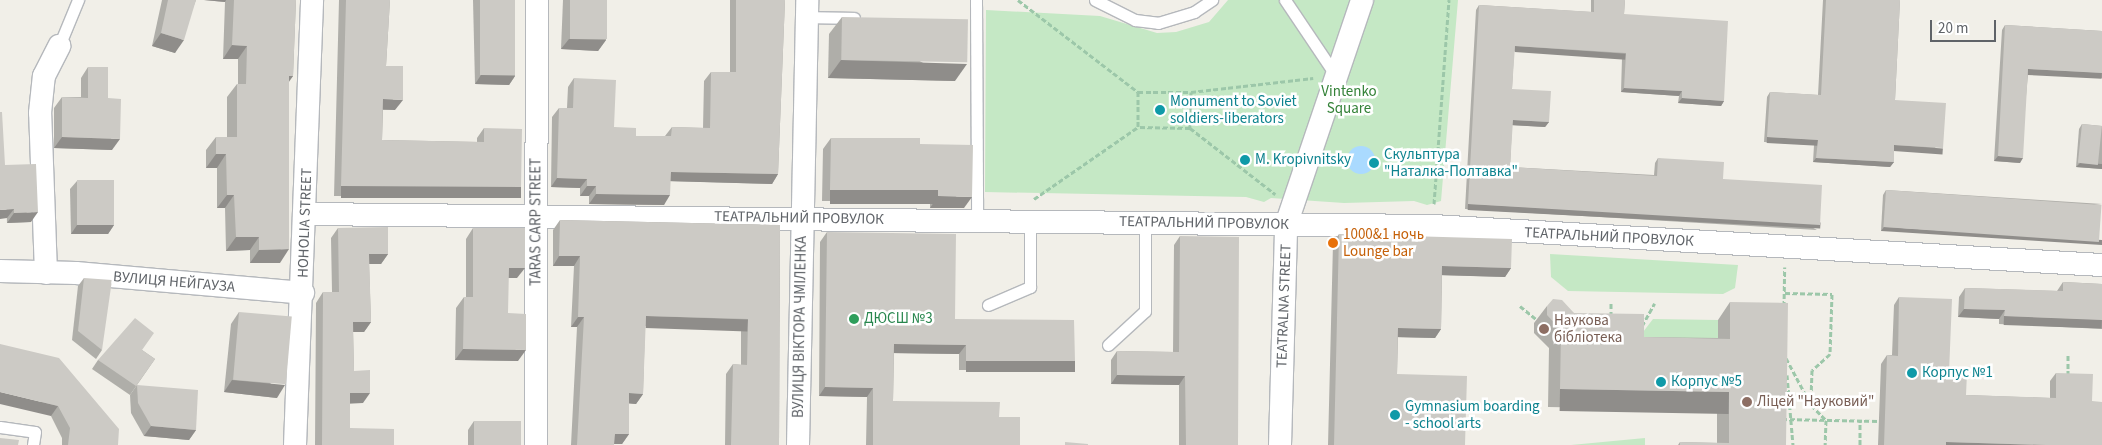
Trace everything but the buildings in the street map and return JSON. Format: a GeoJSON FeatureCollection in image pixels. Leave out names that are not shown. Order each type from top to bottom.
{"type":"FeatureCollection","features":[{"type":"Feature","properties":{"kind":"street","name":"HOHOLIA STREET"},"geometry":{"type":"LineString","coordinates":[[295,445],[303,293],[312,0]]}},
{"type":"Feature","properties":{"kind":"street","name":"TARAS CARP STREET"},"geometry":{"type":"LineString","coordinates":[[536,0],[536,445]]}},
{"type":"Feature","properties":{"kind":"street","name":"TEATRALNA STREET"},"geometry":{"type":"LineString","coordinates":[[1280,445],[1289,216],[1362,0]]}},
{"type":"Feature","properties":{"kind":"street","name":"ВУЛИЦЯ ВІКТОРА ЧМІЛЕНКА"},"geometry":{"type":"LineString","coordinates":[[798,445],[806,9]]}},
{"type":"Feature","properties":{"kind":"street"},"geometry":{"type":"LineString","coordinates":[[46,273],[40,113],[44,76],[59,46]]}},
{"type":"Feature","properties":{"kind":"street","name":"ТЕАТРАЛЬНИЙ ПРОВУЛОК"},"geometry":{"type":"LineString","coordinates":[[305,214],[1145,223],[1289,216],[2102,265]]}},
{"type":"Feature","properties":{"kind":"street","name":"ВУЛИЦЯ НЕЙГАУЗА"},"geometry":{"type":"LineString","coordinates":[[0,271],[303,293]]}},
{"type":"Feature","properties":{"kind":"lane"},"geometry":{"type":"LineString","coordinates":[[59,46],[78,0]]}},
{"type":"Feature","properties":{"kind":"lane"},"geometry":{"type":"LineString","coordinates":[[976,0],[977,220]]}},
{"type":"Feature","properties":{"kind":"lane"},"geometry":{"type":"LineString","coordinates":[[1095,0],[1135,20],[1158,24],[1194,12],[1212,0]]}},
{"type":"Feature","properties":{"kind":"lane"},"geometry":{"type":"LineString","coordinates":[[1285,0],[1336,76]]}},
{"type":"Feature","properties":{"kind":"lane"},"geometry":{"type":"LineString","coordinates":[[806,9],[868,18]]}},
{"type":"Feature","properties":{"kind":"lane"},"geometry":{"type":"LineString","coordinates":[[988,305],[1030,287],[1030,221]]}},
{"type":"Feature","properties":{"kind":"lane"},"geometry":{"type":"LineString","coordinates":[[1108,344],[1145,311],[1145,223]]}},
{"type":"Feature","properties":{"kind":"lane"},"geometry":{"type":"LineString","coordinates":[[0,427],[35,432],[33,445]]}},
{"type":"Feature","properties":{"kind":"path"},"geometry":{"type":"LineString","coordinates":[[1018,0],[1138,92],[1191,92],[1336,76]]}},
{"type":"Feature","properties":{"kind":"path"},"geometry":{"type":"LineString","coordinates":[[1433,226],[1449,0]]}},
{"type":"Feature","properties":{"kind":"path"},"geometry":{"type":"LineString","coordinates":[[1138,92],[1138,127]]}},
{"type":"Feature","properties":{"kind":"path"},"geometry":{"type":"LineString","coordinates":[[1190,128],[1191,92]]}},
{"type":"Feature","properties":{"kind":"path"},"geometry":{"type":"LineString","coordinates":[[1002,221],[1138,127],[1190,128],[1289,216]]}},
{"type":"Feature","properties":{"kind":"path"},"geometry":{"type":"LineString","coordinates":[[1784,311],[1786,247]]}},
{"type":"Feature","properties":{"kind":"path"},"geometry":{"type":"LineString","coordinates":[[1785,293],[1832,294],[1830,354],[1812,370],[1811,405]]}},
{"type":"Feature","properties":{"kind":"path"},"geometry":{"type":"LineString","coordinates":[[1611,322],[1612,303]]}},
{"type":"Feature","properties":{"kind":"path"},"geometry":{"type":"LineString","coordinates":[[1637,332],[1655,303]]}},
{"type":"Feature","properties":{"kind":"path"},"geometry":{"type":"LineString","coordinates":[[1520,306],[1537,320]]}},
{"type":"Feature","properties":{"kind":"path"},"geometry":{"type":"LineString","coordinates":[[1793,445],[1793,419],[1783,353],[1811,405],[1826,420],[1825,445]]}},
{"type":"Feature","properties":{"kind":"path"},"geometry":{"type":"LineString","coordinates":[[2068,355],[2068,382]]}},
{"type":"Feature","properties":{"kind":"path"},"geometry":{"type":"LineString","coordinates":[[1774,418],[1879,421]]}},
{"type":"Feature","properties":{"kind":"path"},"geometry":{"type":"LineString","coordinates":[[1860,420],[1860,445]]}},
{"type":"Feature","properties":{"kind":"green space","name":"Vintenko Square"},"geometry":{"type":"Polygon","coordinates":[[[1228,0],[1458,0],[1441,201],[1427,205],[1414,201],[1344,203],[1271,198],[1264,202],[1246,197],[985,192],[986,10],[1100,16],[1157,33],[1176,32],[1209,22],[1228,0]]]}},
{"type":"Feature","properties":{"kind":"green space"},"geometry":{"type":"Polygon","coordinates":[[[1550,254],[1738,265],[1735,288],[1723,294],[1568,291],[1551,277],[1550,254]]]}},
{"type":"Feature","properties":{"kind":"green space"},"geometry":{"type":"Polygon","coordinates":[[[1653,319],[1718,320],[1718,356],[1643,355],[1643,332],[1653,319]]]}},
{"type":"Feature","properties":{"kind":"green space"},"geometry":{"type":"Polygon","coordinates":[[[1645,438],[1645,445],[1571,445],[1645,438]]]}},
{"type":"Feature","properties":{"kind":"water"},"geometry":{"type":"Polygon","coordinates":[[[1361,146],[1371,150],[1375,160],[1371,170],[1361,174],[1351,170],[1347,160],[1351,150],[1361,146]]]}},
{"type":"Feature","properties":{"kind":"place","name":"Monument to Soviet soldiers-liberators"},"geometry":{"type":"Point","coordinates":[1160,110]}},
{"type":"Feature","properties":{"kind":"place","name":"M. Kropivnitsky"},"geometry":{"type":"Point","coordinates":[1245,160]}},
{"type":"Feature","properties":{"kind":"place","name":"Скульптура \"Наталка-Полтавка\""},"geometry":{"type":"Point","coordinates":[1374,163]}},
{"type":"Feature","properties":{"kind":"place","name":"1000&1 ночь Lounge bar"},"geometry":{"type":"Point","coordinates":[1333,243]}},
{"type":"Feature","properties":{"kind":"place","name":"ДЮСШ №3"},"geometry":{"type":"Point","coordinates":[854,319]}},
{"type":"Feature","properties":{"kind":"place","name":"Наукова бібліотека"},"geometry":{"type":"Point","coordinates":[1544,329]}},
{"type":"Feature","properties":{"kind":"place","name":"Корпус №1"},"geometry":{"type":"Point","coordinates":[1912,373]}},
{"type":"Feature","properties":{"kind":"place","name":"Корпус №5"},"geometry":{"type":"Point","coordinates":[1661,382]}},
{"type":"Feature","properties":{"kind":"place","name":"Ліцей \"Науковий\""},"geometry":{"type":"Point","coordinates":[1747,402]}},
{"type":"Feature","properties":{"kind":"place","name":"Gymnasium boarding - school arts"},"geometry":{"type":"Point","coordinates":[1395,415]}}]}
